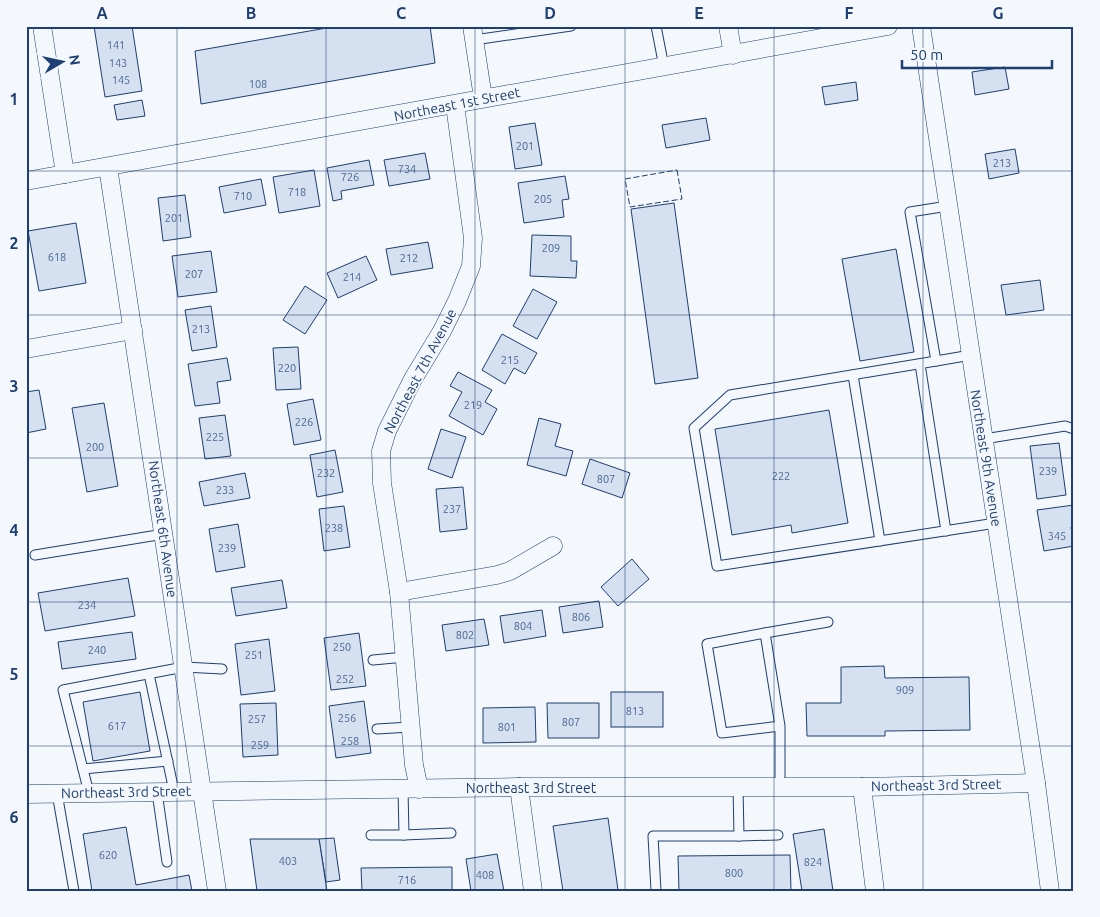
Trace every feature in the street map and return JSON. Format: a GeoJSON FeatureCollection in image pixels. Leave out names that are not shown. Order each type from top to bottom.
{"type":"FeatureCollection","features":[{"type":"Feature","properties":{"kind":"street"},"geometry":{"type":"LineString","coordinates":[[42,26],[65,174]]}},
{"type":"Feature","properties":{"kind":"street"},"geometry":{"type":"LineString","coordinates":[[728,26],[732,55]]}},
{"type":"Feature","properties":{"kind":"street","name":"Northeast 1st Street"},"geometry":{"type":"LineString","coordinates":[[26,181],[888,26]]}},
{"type":"Feature","properties":{"kind":"street","name":"Northeast 9th Avenue"},"geometry":{"type":"LineString","coordinates":[[920,26],[1036,783],[1050,891]]}},
{"type":"Feature","properties":{"kind":"street"},"geometry":{"type":"LineString","coordinates":[[473,33],[483,98]]}},
{"type":"Feature","properties":{"kind":"street","name":"Northeast 7th Avenue"},"geometry":{"type":"LineString","coordinates":[[411,789],[414,765],[405,657],[399,592],[382,483],[381,451],[387,431],[413,379],[450,316],[470,266],[473,238],[456,126],[455,105]]}},
{"type":"Feature","properties":{"kind":"street","name":"Northeast 6th Avenue"},"geometry":{"type":"LineString","coordinates":[[108,167],[217,891]]}},
{"type":"Feature","properties":{"kind":"street"},"geometry":{"type":"LineString","coordinates":[[26,349],[134,330]]}},
{"type":"Feature","properties":{"kind":"street"},"geometry":{"type":"LineString","coordinates":[[399,592],[497,575],[510,571],[553,546]]}},
{"type":"Feature","properties":{"kind":"street","name":"Northeast 3rd Street"},"geometry":{"type":"LineString","coordinates":[[26,794],[519,787],[780,787],[1036,783]]}},
{"type":"Feature","properties":{"kind":"street"},"geometry":{"type":"LineString","coordinates":[[862,786],[875,891]]}},
{"type":"Feature","properties":{"kind":"street"},"geometry":{"type":"LineString","coordinates":[[519,787],[533,891]]}},
{"type":"Feature","properties":{"kind":"lane"},"geometry":{"type":"LineString","coordinates":[[473,33],[572,26]]}},
{"type":"Feature","properties":{"kind":"lane"},"geometry":{"type":"LineString","coordinates":[[656,26],[664,67]]}},
{"type":"Feature","properties":{"kind":"lane"},"geometry":{"type":"LineString","coordinates":[[936,361],[910,212],[948,206]]}},
{"type":"Feature","properties":{"kind":"lane"},"geometry":{"type":"LineString","coordinates":[[971,355],[730,395],[694,428],[695,437],[717,566],[996,523]]}},
{"type":"Feature","properties":{"kind":"lane"},"geometry":{"type":"LineString","coordinates":[[920,364],[946,531]]}},
{"type":"Feature","properties":{"kind":"lane"},"geometry":{"type":"LineString","coordinates":[[853,375],[880,541]]}},
{"type":"Feature","properties":{"kind":"lane"},"geometry":{"type":"LineString","coordinates":[[984,439],[1065,426],[1074,429]]}},
{"type":"Feature","properties":{"kind":"lane"},"geometry":{"type":"LineString","coordinates":[[35,555],[164,534]]}},
{"type":"Feature","properties":{"kind":"lane"},"geometry":{"type":"LineString","coordinates":[[780,726],[722,733],[706,644],[828,622]]}},
{"type":"Feature","properties":{"kind":"lane"},"geometry":{"type":"LineString","coordinates":[[765,632],[780,726],[780,787]]}},
{"type":"Feature","properties":{"kind":"lane"},"geometry":{"type":"LineString","coordinates":[[373,660],[405,657]]}},
{"type":"Feature","properties":{"kind":"lane"},"geometry":{"type":"LineString","coordinates":[[89,793],[62,690],[184,667],[222,669]]}},
{"type":"Feature","properties":{"kind":"lane"},"geometry":{"type":"LineString","coordinates":[[149,674],[168,761],[165,792],[167,862]]}},
{"type":"Feature","properties":{"kind":"lane"},"geometry":{"type":"LineString","coordinates":[[377,729],[410,727]]}},
{"type":"Feature","properties":{"kind":"lane"},"geometry":{"type":"LineString","coordinates":[[83,769],[168,761]]}},
{"type":"Feature","properties":{"kind":"lane"},"geometry":{"type":"LineString","coordinates":[[738,787],[739,836]]}},
{"type":"Feature","properties":{"kind":"lane"},"geometry":{"type":"LineString","coordinates":[[404,835],[411,789]]}},
{"type":"Feature","properties":{"kind":"lane"},"geometry":{"type":"LineString","coordinates":[[57,793],[74,891]]}},
{"type":"Feature","properties":{"kind":"lane"},"geometry":{"type":"LineString","coordinates":[[371,835],[451,833]]}},
{"type":"Feature","properties":{"kind":"lane"},"geometry":{"type":"LineString","coordinates":[[656,891],[653,836],[778,835]]}},
{"type":"Feature","properties":{"kind":"building"},"geometry":{"type":"Polygon","coordinates":[[[94,26],[132,26],[142,91],[105,97],[94,26]]]}},
{"type":"Feature","properties":{"kind":"building"},"geometry":{"type":"Polygon","coordinates":[[[338,26],[430,26],[435,63],[201,104],[195,51],[338,26]]]}},
{"type":"Feature","properties":{"kind":"building"},"geometry":{"type":"Polygon","coordinates":[[[1005,67],[1009,89],[975,95],[972,72],[1005,67]]]}},
{"type":"Feature","properties":{"kind":"building"},"geometry":{"type":"Polygon","coordinates":[[[856,82],[858,100],[825,105],[822,87],[856,82]]]}},
{"type":"Feature","properties":{"kind":"building"},"geometry":{"type":"Polygon","coordinates":[[[142,100],[145,116],[117,120],[114,105],[142,100]]]}},
{"type":"Feature","properties":{"kind":"building"},"geometry":{"type":"Polygon","coordinates":[[[706,118],[710,140],[666,148],[662,125],[706,118]]]}},
{"type":"Feature","properties":{"kind":"building"},"geometry":{"type":"Polygon","coordinates":[[[535,123],[542,165],[515,169],[509,127],[535,123]]]}},
{"type":"Feature","properties":{"kind":"building"},"geometry":{"type":"Polygon","coordinates":[[[1015,149],[1019,173],[989,179],[985,154],[1015,149]]]}},
{"type":"Feature","properties":{"kind":"building"},"geometry":{"type":"Polygon","coordinates":[[[425,153],[430,179],[389,186],[384,160],[425,153]]]}},
{"type":"Feature","properties":{"kind":"building"},"geometry":{"type":"Polygon","coordinates":[[[369,160],[374,185],[341,191],[342,199],[333,201],[327,168],[369,160]]]}},
{"type":"Feature","properties":{"kind":"building"},"geometry":{"type":"Polygon","coordinates":[[[314,170],[320,206],[279,213],[273,177],[314,170]]]}},
{"type":"Feature","properties":{"kind":"building"},"geometry":{"type":"Polygon","coordinates":[[[565,176],[569,199],[562,200],[564,217],[524,223],[518,183],[565,176]]]}},
{"type":"Feature","properties":{"kind":"building"},"geometry":{"type":"Polygon","coordinates":[[[261,179],[266,205],[224,213],[219,187],[261,179]]]}},
{"type":"Feature","properties":{"kind":"building"},"geometry":{"type":"Polygon","coordinates":[[[185,195],[191,237],[163,241],[158,198],[185,195]]]}},
{"type":"Feature","properties":{"kind":"building"},"geometry":{"type":"Polygon","coordinates":[[[674,203],[698,378],[655,384],[631,209],[674,203]]]}},
{"type":"Feature","properties":{"kind":"building"},"geometry":{"type":"Polygon","coordinates":[[[76,223],[86,283],[39,291],[28,231],[76,223]]]}},
{"type":"Feature","properties":{"kind":"building"},"geometry":{"type":"Polygon","coordinates":[[[532,235],[571,236],[571,261],[577,261],[576,278],[530,276],[532,235]]]}},
{"type":"Feature","properties":{"kind":"building"},"geometry":{"type":"Polygon","coordinates":[[[428,242],[433,268],[391,275],[386,249],[428,242]]]}},
{"type":"Feature","properties":{"kind":"building"},"geometry":{"type":"Polygon","coordinates":[[[896,249],[914,352],[860,361],[842,259],[896,249]]]}},
{"type":"Feature","properties":{"kind":"building"},"geometry":{"type":"Polygon","coordinates":[[[211,251],[217,292],[178,297],[172,256],[211,251]]]}},
{"type":"Feature","properties":{"kind":"building"},"geometry":{"type":"Polygon","coordinates":[[[366,256],[377,280],[338,298],[327,273],[366,256]]]}},
{"type":"Feature","properties":{"kind":"building"},"geometry":{"type":"Polygon","coordinates":[[[1040,280],[1044,310],[1006,315],[1001,285],[1040,280]]]}},
{"type":"Feature","properties":{"kind":"building"},"geometry":{"type":"Polygon","coordinates":[[[305,286],[327,300],[305,334],[283,320],[305,286]]]}},
{"type":"Feature","properties":{"kind":"building"},"geometry":{"type":"Polygon","coordinates":[[[533,289],[557,302],[537,339],[513,326],[533,289]]]}},
{"type":"Feature","properties":{"kind":"building"},"geometry":{"type":"Polygon","coordinates":[[[211,306],[217,347],[192,351],[185,310],[211,306]]]}},
{"type":"Feature","properties":{"kind":"building"},"geometry":{"type":"Polygon","coordinates":[[[502,334],[537,353],[525,374],[514,368],[505,384],[482,370],[502,334]]]}},
{"type":"Feature","properties":{"kind":"building"},"geometry":{"type":"Polygon","coordinates":[[[298,347],[301,389],[276,390],[273,348],[298,347]]]}},
{"type":"Feature","properties":{"kind":"building"},"geometry":{"type":"Polygon","coordinates":[[[227,358],[231,380],[217,382],[220,403],[195,406],[188,364],[227,358]]]}},
{"type":"Feature","properties":{"kind":"building"},"geometry":{"type":"Polygon","coordinates":[[[458,372],[492,390],[485,402],[497,409],[483,435],[449,416],[462,392],[450,386],[458,372]]]}},
{"type":"Feature","properties":{"kind":"building"},"geometry":{"type":"Polygon","coordinates":[[[39,390],[46,429],[26,433],[26,392],[39,390]]]}},
{"type":"Feature","properties":{"kind":"building"},"geometry":{"type":"Polygon","coordinates":[[[313,399],[321,440],[294,445],[287,404],[313,399]]]}},
{"type":"Feature","properties":{"kind":"building"},"geometry":{"type":"Polygon","coordinates":[[[104,403],[118,486],[87,492],[72,408],[104,403]]]}},
{"type":"Feature","properties":{"kind":"building"},"geometry":{"type":"Polygon","coordinates":[[[829,410],[848,523],[792,533],[791,525],[732,535],[715,429],[829,410]]]}},
{"type":"Feature","properties":{"kind":"building"},"geometry":{"type":"Polygon","coordinates":[[[225,415],[231,456],[205,459],[199,418],[225,415]]]}},
{"type":"Feature","properties":{"kind":"building"},"geometry":{"type":"Polygon","coordinates":[[[539,418],[561,424],[555,446],[573,451],[566,476],[527,465],[539,418]]]}},
{"type":"Feature","properties":{"kind":"building"},"geometry":{"type":"Polygon","coordinates":[[[441,429],[466,437],[452,478],[428,469],[441,429]]]}},
{"type":"Feature","properties":{"kind":"building"},"geometry":{"type":"Polygon","coordinates":[[[1059,443],[1066,495],[1037,499],[1030,446],[1059,443]]]}},
{"type":"Feature","properties":{"kind":"building"},"geometry":{"type":"Polygon","coordinates":[[[335,450],[343,492],[317,497],[310,455],[335,450]]]}},
{"type":"Feature","properties":{"kind":"building"},"geometry":{"type":"Polygon","coordinates":[[[590,459],[630,473],[622,498],[582,484],[590,459]]]}},
{"type":"Feature","properties":{"kind":"building"},"geometry":{"type":"Polygon","coordinates":[[[245,473],[250,498],[204,506],[199,482],[245,473]]]}},
{"type":"Feature","properties":{"kind":"building"},"geometry":{"type":"Polygon","coordinates":[[[463,487],[467,529],[440,532],[436,489],[463,487]]]}},
{"type":"Feature","properties":{"kind":"building"},"geometry":{"type":"Polygon","coordinates":[[[1074,505],[1074,527],[1071,527],[1074,546],[1044,551],[1037,510],[1074,505]]]}},
{"type":"Feature","properties":{"kind":"building"},"geometry":{"type":"Polygon","coordinates":[[[344,506],[350,547],[324,551],[319,509],[344,506]]]}},
{"type":"Feature","properties":{"kind":"building"},"geometry":{"type":"Polygon","coordinates":[[[238,524],[245,567],[216,572],[209,529],[238,524]]]}},
{"type":"Feature","properties":{"kind":"building"},"geometry":{"type":"Polygon","coordinates":[[[632,559],[649,579],[618,606],[601,587],[632,559]]]}},
{"type":"Feature","properties":{"kind":"building"},"geometry":{"type":"Polygon","coordinates":[[[128,578],[135,616],[45,631],[38,593],[128,578]]]}},
{"type":"Feature","properties":{"kind":"building"},"geometry":{"type":"Polygon","coordinates":[[[282,580],[287,608],[236,616],[231,588],[282,580]]]}},
{"type":"Feature","properties":{"kind":"building"},"geometry":{"type":"Polygon","coordinates":[[[599,601],[603,627],[563,633],[559,607],[599,601]]]}},
{"type":"Feature","properties":{"kind":"building"},"geometry":{"type":"Polygon","coordinates":[[[542,610],[546,636],[504,643],[500,616],[542,610]]]}},
{"type":"Feature","properties":{"kind":"building"},"geometry":{"type":"Polygon","coordinates":[[[484,619],[489,645],[446,651],[442,625],[484,619]]]}},
{"type":"Feature","properties":{"kind":"building"},"geometry":{"type":"Polygon","coordinates":[[[132,632],[136,659],[62,669],[58,642],[132,632]]]}},
{"type":"Feature","properties":{"kind":"building"},"geometry":{"type":"Polygon","coordinates":[[[359,633],[366,686],[331,690],[324,638],[359,633]]]}},
{"type":"Feature","properties":{"kind":"building"},"geometry":{"type":"Polygon","coordinates":[[[269,639],[275,691],[241,695],[235,644],[269,639]]]}},
{"type":"Feature","properties":{"kind":"building"},"geometry":{"type":"Polygon","coordinates":[[[884,666],[885,678],[969,677],[970,730],[885,731],[885,736],[807,736],[806,703],[841,703],[841,667],[884,666]]]}},
{"type":"Feature","properties":{"kind":"building"},"geometry":{"type":"Polygon","coordinates":[[[140,692],[150,751],[93,761],[83,702],[140,692]]]}},
{"type":"Feature","properties":{"kind":"building"},"geometry":{"type":"Polygon","coordinates":[[[611,692],[663,692],[663,727],[611,727],[611,692]]]}},
{"type":"Feature","properties":{"kind":"building"},"geometry":{"type":"Polygon","coordinates":[[[364,701],[371,753],[336,758],[329,706],[364,701]]]}},
{"type":"Feature","properties":{"kind":"building"},"geometry":{"type":"Polygon","coordinates":[[[276,703],[278,755],[243,757],[240,704],[276,703]]]}},
{"type":"Feature","properties":{"kind":"building"},"geometry":{"type":"Polygon","coordinates":[[[547,703],[599,703],[599,738],[548,738],[547,703]]]}},
{"type":"Feature","properties":{"kind":"building"},"geometry":{"type":"Polygon","coordinates":[[[535,707],[536,742],[483,743],[483,708],[535,707]]]}},
{"type":"Feature","properties":{"kind":"building"},"geometry":{"type":"Polygon","coordinates":[[[608,818],[618,890],[563,891],[553,826],[608,818]]]}},
{"type":"Feature","properties":{"kind":"building"},"geometry":{"type":"Polygon","coordinates":[[[126,827],[136,885],[189,875],[192,891],[92,891],[83,834],[126,827]]]}},
{"type":"Feature","properties":{"kind":"building"},"geometry":{"type":"Polygon","coordinates":[[[824,829],[833,891],[802,891],[793,834],[824,829]]]}},
{"type":"Feature","properties":{"kind":"building"},"geometry":{"type":"Polygon","coordinates":[[[334,838],[340,880],[326,882],[319,839],[334,838]]]}},
{"type":"Feature","properties":{"kind":"building"},"geometry":{"type":"Polygon","coordinates":[[[250,839],[319,839],[327,891],[257,891],[250,839]]]}},
{"type":"Feature","properties":{"kind":"building"},"geometry":{"type":"Polygon","coordinates":[[[497,854],[504,891],[471,891],[466,859],[497,854]]]}},
{"type":"Feature","properties":{"kind":"building"},"geometry":{"type":"Polygon","coordinates":[[[790,855],[791,891],[679,891],[678,856],[790,855]]]}},
{"type":"Feature","properties":{"kind":"building"},"geometry":{"type":"Polygon","coordinates":[[[452,867],[452,891],[362,891],[361,868],[452,867]]]}},
{"type":"Feature","properties":{"kind":"fence"},"geometry":{"type":"LineString","coordinates":[[677,170],[682,199],[630,207],[625,179],[677,170]]}}]}
